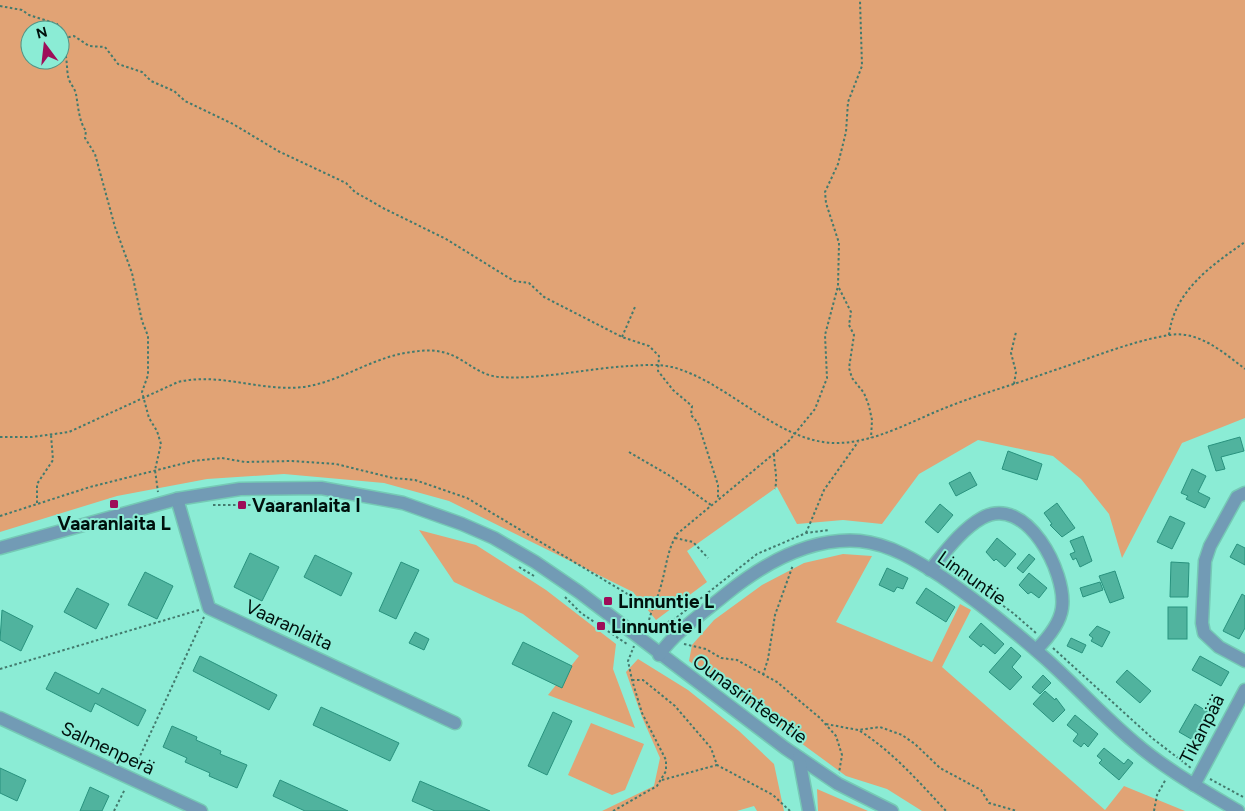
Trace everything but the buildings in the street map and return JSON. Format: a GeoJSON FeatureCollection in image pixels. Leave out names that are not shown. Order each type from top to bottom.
{"type":"FeatureCollection","features":[{"type":"Feature","properties":{"kind":"street","name":"Ounasrinteentie"},"geometry":{"type":"LineString","coordinates":[[0,548],[177,499],[240,489],[321,488],[374,496],[435,513],[494,538],[535,562],[579,592],[659,655],[799,758],[836,782],[892,811]]}},
{"type":"Feature","properties":{"kind":"street"},"geometry":{"type":"LineString","coordinates":[[1245,493],[1237,497],[1210,546],[1205,561],[1202,623],[1204,633],[1219,647],[1245,661]]}},
{"type":"Feature","properties":{"kind":"street"},"geometry":{"type":"LineString","coordinates":[[177,499],[208,608]]}},
{"type":"Feature","properties":{"kind":"street"},"geometry":{"type":"LineString","coordinates":[[934,565],[971,525],[982,517],[996,513],[1009,514],[1022,519],[1046,551],[1061,589],[1062,609],[1040,646]]}},
{"type":"Feature","properties":{"kind":"street","name":"Linnuntie"},"geometry":{"type":"LineString","coordinates":[[659,655],[674,638],[737,585],[774,562],[795,552],[829,542],[862,541],[894,549],[934,565],[976,599],[1040,646],[1135,743],[1194,786],[1238,811]]}},
{"type":"Feature","properties":{"kind":"street","name":"Vaaranlaita"},"geometry":{"type":"LineString","coordinates":[[208,608],[455,723]]}},
{"type":"Feature","properties":{"kind":"street","name":"Tikanpää"},"geometry":{"type":"LineString","coordinates":[[1194,786],[1245,690]]}},
{"type":"Feature","properties":{"kind":"street","name":"Salmenperä"},"geometry":{"type":"LineString","coordinates":[[0,718],[201,811]]}},
{"type":"Feature","properties":{"kind":"street"},"geometry":{"type":"LineString","coordinates":[[799,758],[809,811]]}},
{"type":"Feature","properties":{"kind":"path"},"geometry":{"type":"LineString","coordinates":[[834,530],[806,533],[757,554],[676,618],[648,632],[648,617],[660,590],[669,553],[681,529],[774,454],[796,433],[814,409],[827,378],[825,335],[838,286],[839,243],[826,203],[825,192],[840,156],[846,132],[848,102],[862,66],[860,0]]}},
{"type":"Feature","properties":{"kind":"path"},"geometry":{"type":"LineString","coordinates":[[0,6],[22,10],[29,15],[45,20]]}},
{"type":"Feature","properties":{"kind":"path"},"geometry":{"type":"LineString","coordinates":[[70,37],[74,36],[89,46],[105,47],[118,64],[142,72],[151,80],[174,91],[185,101],[233,124],[278,151],[346,183],[354,192],[446,239],[514,281],[529,283],[544,297],[622,337],[649,346],[659,356],[658,371],[673,390],[692,406],[691,415],[698,423],[718,486],[718,499]]}},
{"type":"Feature","properties":{"kind":"path"},"geometry":{"type":"LineString","coordinates":[[67,70],[68,78],[76,92],[77,102],[80,106],[83,127],[86,131],[85,138],[95,154],[115,227],[132,273],[142,321],[148,336],[148,375],[142,387],[149,418],[157,431],[161,444],[155,470],[160,504]]}},
{"type":"Feature","properties":{"kind":"path"},"geometry":{"type":"LineString","coordinates":[[1169,335],[1173,318],[1192,283],[1245,242]]}},
{"type":"Feature","properties":{"kind":"path"},"geometry":{"type":"LineString","coordinates":[[838,286],[851,312],[849,325],[854,335],[849,368],[852,378],[864,393],[869,406],[872,420],[871,438]]}},
{"type":"Feature","properties":{"kind":"path"},"geometry":{"type":"LineString","coordinates":[[622,337],[635,307]]}},
{"type":"Feature","properties":{"kind":"path"},"geometry":{"type":"LineString","coordinates":[[1014,384],[1016,372],[1011,353],[1016,332]]}},
{"type":"Feature","properties":{"kind":"path"},"geometry":{"type":"LineString","coordinates":[[0,437],[51,435],[80,428],[178,382],[203,378],[270,387],[303,387],[388,357],[423,350],[449,354],[480,372],[500,378],[536,376],[596,368],[658,365],[684,371],[796,433],[830,443],[859,441],[871,438],[968,399],[1103,353],[1180,333],[1201,339],[1221,350],[1245,369]]}},
{"type":"Feature","properties":{"kind":"path"},"geometry":{"type":"LineString","coordinates":[[37,504],[37,484],[53,460],[51,435]]}},
{"type":"Feature","properties":{"kind":"path"},"geometry":{"type":"LineString","coordinates":[[806,533],[824,490],[859,441]]}},
{"type":"Feature","properties":{"kind":"path"},"geometry":{"type":"LineString","coordinates":[[629,452],[670,476],[711,505]]}},
{"type":"Feature","properties":{"kind":"path"},"geometry":{"type":"LineString","coordinates":[[774,454],[774,468],[777,478],[776,488]]}},
{"type":"Feature","properties":{"kind":"path"},"geometry":{"type":"LineString","coordinates":[[206,505],[256,505],[282,500]]}},
{"type":"Feature","properties":{"kind":"path"},"geometry":{"type":"LineString","coordinates":[[675,538],[693,542],[708,558]]}},
{"type":"Feature","properties":{"kind":"path"},"geometry":{"type":"LineString","coordinates":[[763,676],[768,659],[775,615],[793,566],[795,552]]}},
{"type":"Feature","properties":{"kind":"path"},"geometry":{"type":"LineString","coordinates":[[514,564],[537,578]]}},
{"type":"Feature","properties":{"kind":"path"},"geometry":{"type":"LineString","coordinates":[[934,565],[1013,613],[1040,646],[1174,756],[1200,774],[1245,798]]}},
{"type":"Feature","properties":{"kind":"path"},"geometry":{"type":"LineString","coordinates":[[560,592],[581,613],[633,648],[628,661],[632,680],[642,713],[666,760],[666,771],[658,786],[613,811]]}},
{"type":"Feature","properties":{"kind":"path"},"geometry":{"type":"LineString","coordinates":[[0,669],[208,608]]}},
{"type":"Feature","properties":{"kind":"path"},"geometry":{"type":"LineString","coordinates":[[114,811],[208,608]]}},
{"type":"Feature","properties":{"kind":"path"},"geometry":{"type":"LineString","coordinates":[[674,638],[683,644],[706,649],[721,658],[737,660],[777,682],[826,724],[836,736],[842,755],[842,763],[836,782]]}},
{"type":"Feature","properties":{"kind":"path"},"geometry":{"type":"LineString","coordinates":[[632,680],[643,680],[675,706],[711,748],[717,765],[773,795],[790,811]]}},
{"type":"Feature","properties":{"kind":"path"},"geometry":{"type":"LineString","coordinates":[[826,724],[858,730],[880,727],[902,735],[915,744],[940,768],[981,790],[988,802],[1017,811]]}},
{"type":"Feature","properties":{"kind":"path"},"geometry":{"type":"LineString","coordinates":[[858,730],[876,741],[901,763],[946,811]]}},
{"type":"Feature","properties":{"kind":"path"},"geometry":{"type":"LineString","coordinates":[[662,780],[717,765]]}},
{"type":"Feature","properties":{"kind":"path"},"geometry":{"type":"LineString","coordinates":[[1154,811],[1157,795],[1173,770]]}},
{"type":"Feature","properties":{"kind":"shaded area"},"geometry":{"type":"Polygon","coordinates":[[[0,0],[1245,0],[1245,418],[1182,443],[1122,558],[1109,514],[1081,479],[1053,456],[978,440],[919,474],[882,524],[843,520],[797,524],[777,487],[687,551],[707,582],[656,620],[633,592],[449,501],[384,483],[284,474],[207,479],[117,496],[0,532],[0,0]]]}},
{"type":"Feature","properties":{"kind":"shaded area"},"geometry":{"type":"Polygon","coordinates":[[[419,530],[476,545],[546,590],[616,644],[613,669],[635,728],[548,695],[579,656],[523,614],[454,582],[419,530]]]}},
{"type":"Feature","properties":{"kind":"shaded area"},"geometry":{"type":"Polygon","coordinates":[[[843,554],[872,556],[836,622],[932,662],[960,604],[971,610],[942,667],[1105,810],[1124,786],[1185,811],[922,811],[887,789],[846,776],[689,661],[692,645],[714,620],[762,585],[804,563],[843,554]]]}},
{"type":"Feature","properties":{"kind":"shaded area"},"geometry":{"type":"Polygon","coordinates":[[[638,659],[688,690],[739,731],[774,764],[784,811],[757,811],[754,806],[737,811],[602,811],[654,786],[660,758],[642,717],[626,672],[638,659]]]}},
{"type":"Feature","properties":{"kind":"shaded area"},"geometry":{"type":"Polygon","coordinates":[[[591,723],[644,744],[625,790],[612,795],[568,775],[591,723]]]}},
{"type":"Feature","properties":{"kind":"shaded area"},"geometry":{"type":"Polygon","coordinates":[[[817,789],[868,811],[818,811],[817,789]]]}},
{"type":"Feature","properties":{"kind":"place","name":"Vaaranlaita L"},"geometry":{"type":"Point","coordinates":[114,504]}},
{"type":"Feature","properties":{"kind":"place","name":"Vaaranlaita I"},"geometry":{"type":"Point","coordinates":[242,505]}},
{"type":"Feature","properties":{"kind":"place","name":"Linnuntie L"},"geometry":{"type":"Point","coordinates":[608,601]}},
{"type":"Feature","properties":{"kind":"place","name":"Linnuntie I"},"geometry":{"type":"Point","coordinates":[601,626]}}]}
